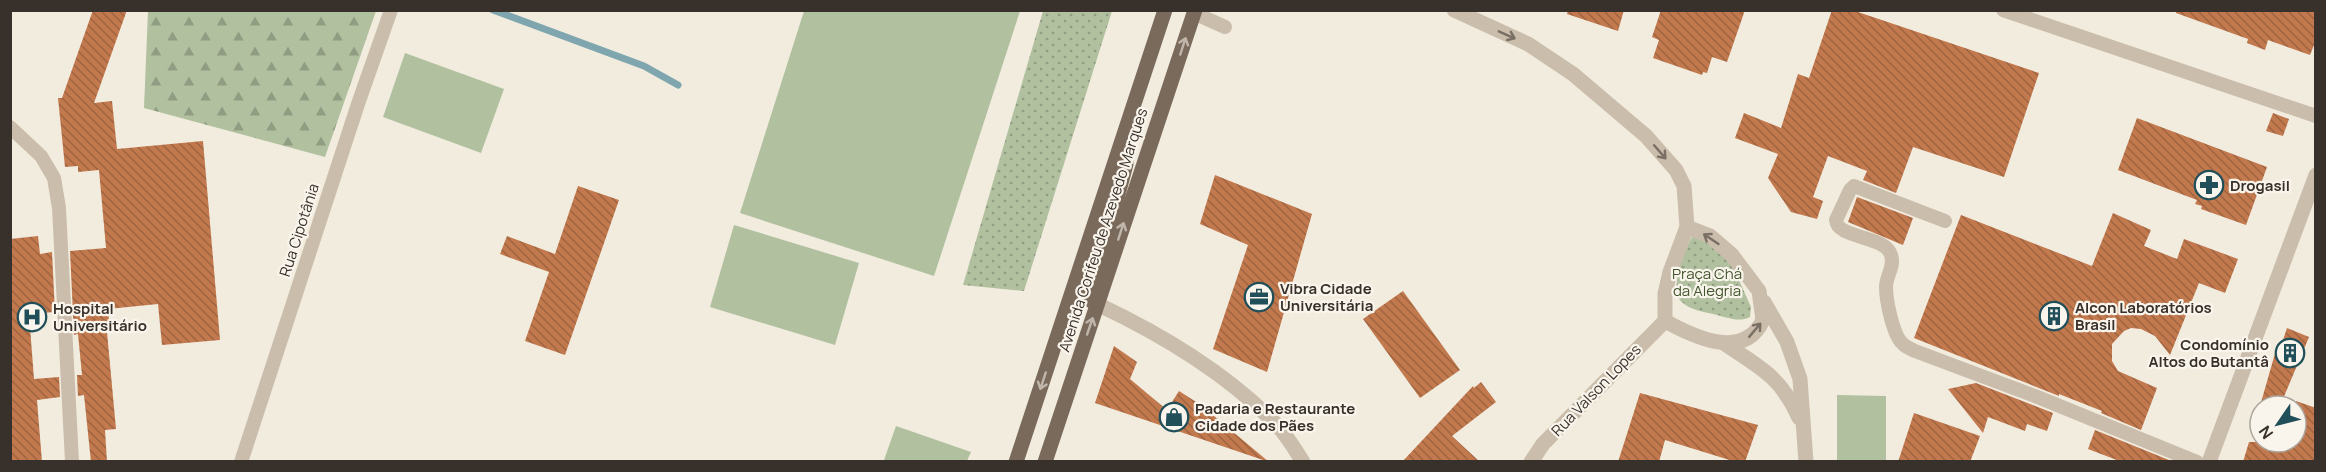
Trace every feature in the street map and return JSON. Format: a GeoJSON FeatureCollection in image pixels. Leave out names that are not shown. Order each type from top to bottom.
{"type":"FeatureCollection","features":[{"type":"Feature","properties":{"kind":"main road","name":"Avenida Corifeu de Azevedo Marques"},"geometry":{"type":"LineString","coordinates":[[1016,462],[1166,10]]}},
{"type":"Feature","properties":{"kind":"main road","name":"Avenida Corifeu de Azevedo Marques"},"geometry":{"type":"LineString","coordinates":[[1045,462],[1194,12]]}},
{"type":"Feature","properties":{"kind":"main road"},"geometry":{"type":"LineString","coordinates":[[1097,304],[1090,300],[1088,293],[1126,164],[1121,146]]}},
{"type":"Feature","properties":{"kind":"street"},"geometry":{"type":"LineString","coordinates":[[1454,10],[1528,44],[1573,74],[1646,136],[1676,170],[1684,186],[1687,227],[1670,272],[1665,294],[1665,321],[1685,332],[1725,344],[1777,381],[1791,399],[1804,429]]}},
{"type":"Feature","properties":{"kind":"street"},"geometry":{"type":"LineString","coordinates":[[2209,462],[2316,175]]}},
{"type":"Feature","properties":{"kind":"street"},"geometry":{"type":"LineString","coordinates":[[1687,227],[1710,236],[1725,249],[1759,291],[1787,342],[1800,379],[1806,462]]}},
{"type":"Feature","properties":{"kind":"street"},"geometry":{"type":"LineString","coordinates":[[1725,344],[1743,341],[1759,328],[1763,320],[1759,291]]}},
{"type":"Feature","properties":{"kind":"street"},"geometry":{"type":"LineString","coordinates":[[1097,304],[1129,319],[1180,349],[1233,385],[1275,422],[1303,462]]}},
{"type":"Feature","properties":{"kind":"street","name":"Rua Valson Lopes"},"geometry":{"type":"LineString","coordinates":[[1531,462],[1543,444],[1665,321]]}},
{"type":"Feature","properties":{"kind":"lane","name":"Rua Cipotânia"},"geometry":{"type":"LineString","coordinates":[[241,462],[391,10]]}},
{"type":"Feature","properties":{"kind":"lane"},"geometry":{"type":"LineString","coordinates":[[2003,10],[2026,14],[2316,116]]}},
{"type":"Feature","properties":{"kind":"lane"},"geometry":{"type":"LineString","coordinates":[[1194,12],[1225,27]]}},
{"type":"Feature","properties":{"kind":"lane"},"geometry":{"type":"LineString","coordinates":[[10,127],[40,156],[54,178],[59,208],[72,462]]}},
{"type":"Feature","properties":{"kind":"lane"},"geometry":{"type":"LineString","coordinates":[[1945,221],[1854,186],[1836,220],[1836,225],[1840,229],[1886,247],[1891,253],[1892,261],[1886,286],[1894,330],[1901,343],[1915,351],[2035,396],[2198,462]]}},
{"type":"Feature","properties":{"kind":"green space"},"geometry":{"type":"Polygon","coordinates":[[[148,11],[376,11],[325,157],[144,108],[148,11]]]}},
{"type":"Feature","properties":{"kind":"green space"},"geometry":{"type":"Polygon","coordinates":[[[804,11],[1020,11],[934,276],[740,213],[804,11]]]}},
{"type":"Feature","properties":{"kind":"green space"},"geometry":{"type":"Polygon","coordinates":[[[1043,11],[1112,11],[1024,291],[963,285],[1043,11]]]}},
{"type":"Feature","properties":{"kind":"green space"},"geometry":{"type":"Polygon","coordinates":[[[405,53],[504,89],[481,153],[383,117],[405,53]]]}},
{"type":"Feature","properties":{"kind":"green space"},"geometry":{"type":"Polygon","coordinates":[[[734,225],[859,263],[835,345],[710,307],[734,225]]]}},
{"type":"Feature","properties":{"kind":"green space","name":"Praça Chá da Alegria"},"geometry":{"type":"Polygon","coordinates":[[[1694,234],[1704,238],[1730,260],[1751,307],[1750,317],[1727,318],[1683,303],[1677,289],[1677,279],[1686,249],[1694,234]]]}},
{"type":"Feature","properties":{"kind":"green space"},"geometry":{"type":"Polygon","coordinates":[[[1837,395],[1886,396],[1886,461],[1837,461],[1837,395]]]}},
{"type":"Feature","properties":{"kind":"green space"},"geometry":{"type":"Polygon","coordinates":[[[896,426],[971,452],[967,461],[884,460],[896,426]]]}},
{"type":"Feature","properties":{"kind":"building"},"geometry":{"type":"Polygon","coordinates":[[[93,10],[127,10],[94,103],[112,101],[117,149],[203,141],[220,340],[162,345],[158,304],[108,309],[110,331],[107,332],[116,429],[105,430],[107,462],[91,462],[84,395],[78,396],[77,375],[82,375],[78,334],[74,335],[70,251],[106,248],[99,170],[78,172],[78,166],[65,167],[58,98],[62,98],[93,10]]]}},
{"type":"Feature","properties":{"kind":"building"},"geometry":{"type":"Polygon","coordinates":[[[1568,10],[1624,10],[1618,31],[1567,14],[1568,10]]]}},
{"type":"Feature","properties":{"kind":"building"},"geometry":{"type":"Polygon","coordinates":[[[1661,10],[1745,10],[1727,62],[1712,57],[1707,73],[1703,72],[1702,75],[1653,58],[1659,40],[1652,37],[1661,10]]]}},
{"type":"Feature","properties":{"kind":"building"},"geometry":{"type":"Polygon","coordinates":[[[1832,10],[1852,10],[2039,73],[2004,177],[1913,147],[1896,193],[1863,180],[1867,171],[1828,156],[1813,197],[1823,201],[1817,219],[1791,212],[1768,178],[1778,154],[1735,138],[1744,113],[1781,128],[1798,74],[1809,78],[1832,10]]]}},
{"type":"Feature","properties":{"kind":"building"},"geometry":{"type":"Polygon","coordinates":[[[2176,10],[2316,10],[2316,40],[2310,55],[2268,40],[2265,50],[2247,43],[2248,39],[2176,13],[2176,10]]]}},
{"type":"Feature","properties":{"kind":"building"},"geometry":{"type":"Polygon","coordinates":[[[2273,113],[2289,119],[2283,136],[2266,131],[2273,113]]]}},
{"type":"Feature","properties":{"kind":"building","name":"Drogasil"},"geometry":{"type":"Polygon","coordinates":[[[2137,118],[2267,167],[2246,225],[2201,209],[2202,206],[2195,204],[2197,200],[2118,170],[2137,118]]]}},
{"type":"Feature","properties":{"kind":"building","name":"Vibra Cidade Universitária"},"geometry":{"type":"Polygon","coordinates":[[[1215,175],[1312,214],[1267,372],[1213,349],[1248,245],[1200,224],[1215,175]]]}},
{"type":"Feature","properties":{"kind":"building"},"geometry":{"type":"Polygon","coordinates":[[[578,186],[619,200],[565,355],[525,341],[549,272],[500,254],[507,236],[555,254],[578,186]]]}},
{"type":"Feature","properties":{"kind":"building"},"geometry":{"type":"Polygon","coordinates":[[[1857,197],[1913,218],[1903,245],[1848,222],[1857,197]]]}},
{"type":"Feature","properties":{"kind":"building","name":"Alcon Laboratórios Brasil"},"geometry":{"type":"Polygon","coordinates":[[[2113,213],[2151,230],[2144,246],[2177,259],[2184,239],[2238,259],[2225,293],[2199,283],[2170,355],[2155,336],[2141,329],[2131,328],[2124,331],[2112,344],[2112,361],[2118,371],[2157,388],[2141,430],[2101,413],[2102,411],[1914,338],[1961,215],[2092,266],[2113,213]]]}},
{"type":"Feature","properties":{"kind":"building"},"geometry":{"type":"Polygon","coordinates":[[[38,236],[40,254],[52,252],[55,312],[29,314],[34,379],[59,377],[60,397],[37,400],[42,462],[10,462],[10,239],[38,236]]]}},
{"type":"Feature","properties":{"kind":"building"},"geometry":{"type":"Polygon","coordinates":[[[1403,291],[1460,370],[1420,398],[1363,319],[1403,291]]]}},
{"type":"Feature","properties":{"kind":"building"},"geometry":{"type":"Polygon","coordinates":[[[2287,328],[2309,337],[2285,394],[2263,394],[2278,343],[2282,343],[2287,328]]]}},
{"type":"Feature","properties":{"kind":"building","name":"Padaria e Restaurante Cidade dos Pães"},"geometry":{"type":"Polygon","coordinates":[[[1114,346],[1137,362],[1130,379],[1167,410],[1179,391],[1215,414],[1214,416],[1269,462],[1095,403],[1114,346]]]}},
{"type":"Feature","properties":{"kind":"building"},"geometry":{"type":"Polygon","coordinates":[[[1481,382],[1496,402],[1452,436],[1480,462],[1402,462],[1473,386],[1474,388],[1481,382]]]}},
{"type":"Feature","properties":{"kind":"building"},"geometry":{"type":"Polygon","coordinates":[[[1976,383],[2053,413],[2047,431],[2027,424],[2025,431],[1988,417],[1983,433],[1948,389],[1976,383]]]}},
{"type":"Feature","properties":{"kind":"building"},"geometry":{"type":"Polygon","coordinates":[[[1640,393],[1758,425],[1745,462],[1736,462],[1665,440],[1659,462],[1618,462],[1640,393]]]}},
{"type":"Feature","properties":{"kind":"building"},"geometry":{"type":"Polygon","coordinates":[[[2308,405],[2316,408],[2316,462],[2243,462],[2248,445],[2248,454],[2308,454],[2308,405]]]}},
{"type":"Feature","properties":{"kind":"building"},"geometry":{"type":"Polygon","coordinates":[[[1914,413],[1980,436],[1970,462],[1898,462],[1914,413]]]}},
{"type":"Feature","properties":{"kind":"building"},"geometry":{"type":"Polygon","coordinates":[[[2095,430],[2169,460],[2169,462],[2122,462],[2088,449],[2095,430]]]}},
{"type":"Feature","properties":{"kind":"waterway"},"geometry":{"type":"LineString","coordinates":[[493,10],[644,66],[678,85]]}},
{"type":"Feature","properties":{"kind":"place","name":"Drogasil"},"geometry":{"type":"Point","coordinates":[2209,185]}},
{"type":"Feature","properties":{"kind":"place","name":"Vibra Cidade Universitária"},"geometry":{"type":"Point","coordinates":[1259,297]}},
{"type":"Feature","properties":{"kind":"place","name":"Alcon Laboratórios Brasil"},"geometry":{"type":"Point","coordinates":[2054,316]}},
{"type":"Feature","properties":{"kind":"place","name":"Hospital Universitário"},"geometry":{"type":"Point","coordinates":[32,317]}},
{"type":"Feature","properties":{"kind":"place","name":"Condomínio Altos do Butantâ"},"geometry":{"type":"Point","coordinates":[2290,353]}},
{"type":"Feature","properties":{"kind":"place","name":"Padaria e Restaurante Cidade dos Pães"},"geometry":{"type":"Point","coordinates":[1174,417]}}]}
